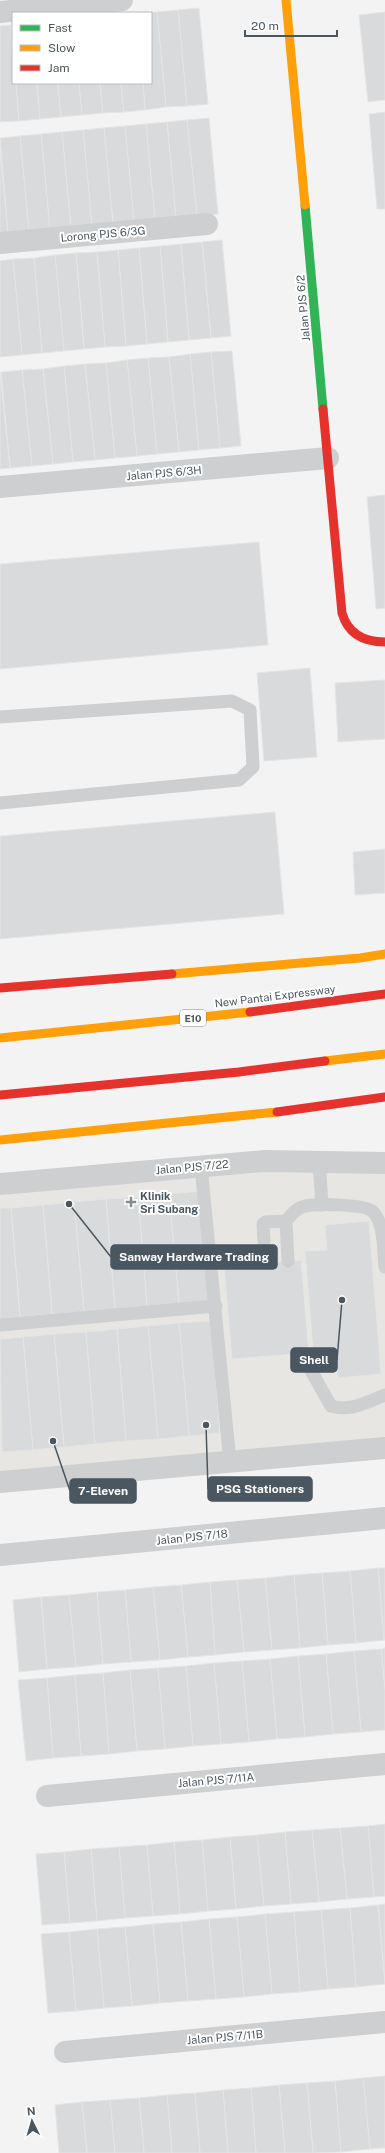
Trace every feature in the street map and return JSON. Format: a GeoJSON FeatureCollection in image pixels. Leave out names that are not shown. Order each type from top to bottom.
{"type":"FeatureCollection","features":[{"type":"Feature","properties":{"kind":"main road","name":"Jalan PJS 6/2"},"geometry":{"type":"LineString","coordinates":[[286,0],[342,613],[344,624],[351,633],[378,643],[385,642]]}},
{"type":"Feature","properties":{"kind":"main road"},"geometry":{"type":"LineString","coordinates":[[0,988],[352,959],[385,954]]}},
{"type":"Feature","properties":{"kind":"main road","name":"New Pantai Expressway"},"geometry":{"type":"LineString","coordinates":[[0,1038],[231,1014],[385,994]]}},
{"type":"Feature","properties":{"kind":"main road"},"geometry":{"type":"LineString","coordinates":[[0,1095],[239,1072],[385,1054]]}},
{"type":"Feature","properties":{"kind":"main road"},"geometry":{"type":"LineString","coordinates":[[0,1140],[279,1112],[385,1097]]}},
{"type":"Feature","properties":{"kind":"street"},"geometry":{"type":"LineString","coordinates":[[0,12],[122,0]]}},
{"type":"Feature","properties":{"kind":"street","name":"Lorong PJS 6/3G"},"geometry":{"type":"LineString","coordinates":[[0,243],[207,224]]}},
{"type":"Feature","properties":{"kind":"street","name":"Jalan PJS 6/3H"},"geometry":{"type":"LineString","coordinates":[[0,487],[328,458]]}},
{"type":"Feature","properties":{"kind":"street","name":"Jalan PJS 7/22"},"geometry":{"type":"LineString","coordinates":[[0,1184],[265,1161],[385,1163]]}},
{"type":"Feature","properties":{"kind":"street"},"geometry":{"type":"LineString","coordinates":[[0,1482],[385,1448]]}},
{"type":"Feature","properties":{"kind":"street","name":"Jalan PJS 7/18"},"geometry":{"type":"LineString","coordinates":[[0,1555],[385,1518]]}},
{"type":"Feature","properties":{"kind":"street","name":"Jalan PJS 7/11A"},"geometry":{"type":"LineString","coordinates":[[48,1796],[385,1764]]}},
{"type":"Feature","properties":{"kind":"street","name":"Jalan PJS 7/11B"},"geometry":{"type":"LineString","coordinates":[[65,2052],[385,2022]]}},
{"type":"Feature","properties":{"kind":"lane"},"geometry":{"type":"LineString","coordinates":[[0,717],[232,701],[250,710],[253,767],[239,780],[0,803]]}},
{"type":"Feature","properties":{"kind":"lane"},"geometry":{"type":"LineString","coordinates":[[319,1161],[322,1205]]}},
{"type":"Feature","properties":{"kind":"lane"},"geometry":{"type":"LineString","coordinates":[[201,1167],[216,1306],[230,1462]]}},
{"type":"Feature","properties":{"kind":"lane"},"geometry":{"type":"LineString","coordinates":[[264,1241],[263,1224],[265,1222],[286,1221],[302,1207],[322,1205],[362,1206],[372,1211],[379,1223],[385,1267]]}},
{"type":"Feature","properties":{"kind":"lane"},"geometry":{"type":"LineString","coordinates":[[286,1221],[288,1261]]}},
{"type":"Feature","properties":{"kind":"lane"},"geometry":{"type":"LineString","coordinates":[[0,1325],[216,1306]]}},
{"type":"Feature","properties":{"kind":"lane"},"geometry":{"type":"LineString","coordinates":[[301,1353],[330,1406],[338,1408],[354,1408],[385,1395]]}},
{"type":"Feature","properties":{"kind":"shaded area"},"geometry":{"type":"Polygon","coordinates":[[[267,1172],[385,1173],[385,1438],[0,1471],[0,1194],[267,1172]]]}},
{"type":"Feature","properties":{"kind":"building"},"geometry":{"type":"Polygon","coordinates":[[[199,8],[208,104],[187,106],[178,10],[199,8]]]}},
{"type":"Feature","properties":{"kind":"building"},"geometry":{"type":"Polygon","coordinates":[[[178,10],[187,106],[166,107],[157,12],[178,10]]]}},
{"type":"Feature","properties":{"kind":"building"},"geometry":{"type":"Polygon","coordinates":[[[152,12],[157,12],[166,107],[145,110],[143,84],[152,84],[152,12]]]}},
{"type":"Feature","properties":{"kind":"building"},"geometry":{"type":"Polygon","coordinates":[[[385,12],[385,100],[368,102],[359,15],[385,12]]]}},
{"type":"Feature","properties":{"kind":"building"},"geometry":{"type":"Polygon","coordinates":[[[11,25],[12,84],[16,84],[19,121],[0,122],[0,26],[11,25]]]}},
{"type":"Feature","properties":{"kind":"building"},"geometry":{"type":"Polygon","coordinates":[[[16,84],[37,84],[40,119],[19,121],[16,84]]]}},
{"type":"Feature","properties":{"kind":"building"},"geometry":{"type":"Polygon","coordinates":[[[37,84],[58,84],[61,117],[40,119],[37,84]]]}},
{"type":"Feature","properties":{"kind":"building"},"geometry":{"type":"Polygon","coordinates":[[[58,84],[79,84],[82,115],[61,117],[58,84]]]}},
{"type":"Feature","properties":{"kind":"building"},"geometry":{"type":"Polygon","coordinates":[[[79,84],[100,84],[103,113],[82,115],[79,84]]]}},
{"type":"Feature","properties":{"kind":"building"},"geometry":{"type":"Polygon","coordinates":[[[100,84],[121,84],[124,112],[103,113],[100,84]]]}},
{"type":"Feature","properties":{"kind":"building"},"geometry":{"type":"Polygon","coordinates":[[[121,84],[143,84],[145,110],[124,112],[121,84]]]}},
{"type":"Feature","properties":{"kind":"building"},"geometry":{"type":"Polygon","coordinates":[[[385,112],[385,209],[377,209],[369,114],[385,112]]]}},
{"type":"Feature","properties":{"kind":"building"},"geometry":{"type":"Polygon","coordinates":[[[209,118],[218,214],[197,216],[187,120],[209,118]]]}},
{"type":"Feature","properties":{"kind":"building"},"geometry":{"type":"Polygon","coordinates":[[[187,120],[197,216],[176,218],[167,122],[187,120]]]}},
{"type":"Feature","properties":{"kind":"building"},"geometry":{"type":"Polygon","coordinates":[[[167,122],[176,218],[155,220],[146,124],[167,122]]]}},
{"type":"Feature","properties":{"kind":"building"},"geometry":{"type":"Polygon","coordinates":[[[146,124],[155,220],[134,222],[125,126],[146,124]]]}},
{"type":"Feature","properties":{"kind":"building"},"geometry":{"type":"Polygon","coordinates":[[[125,126],[134,222],[113,224],[104,128],[125,126]]]}},
{"type":"Feature","properties":{"kind":"building"},"geometry":{"type":"Polygon","coordinates":[[[104,128],[113,224],[92,226],[83,130],[104,128]]]}},
{"type":"Feature","properties":{"kind":"building"},"geometry":{"type":"Polygon","coordinates":[[[83,130],[92,226],[71,228],[62,132],[83,130]]]}},
{"type":"Feature","properties":{"kind":"building"},"geometry":{"type":"Polygon","coordinates":[[[62,132],[71,228],[50,230],[41,134],[62,132]]]}},
{"type":"Feature","properties":{"kind":"building"},"geometry":{"type":"Polygon","coordinates":[[[41,134],[50,230],[29,232],[20,136],[41,134]]]}},
{"type":"Feature","properties":{"kind":"building"},"geometry":{"type":"Polygon","coordinates":[[[20,136],[29,232],[8,234],[0,138],[20,136]]]}},
{"type":"Feature","properties":{"kind":"building"},"geometry":{"type":"Polygon","coordinates":[[[0,149],[8,234],[0,235],[0,149]]]}},
{"type":"Feature","properties":{"kind":"building"},"geometry":{"type":"Polygon","coordinates":[[[222,240],[231,336],[211,338],[202,242],[222,240]]]}},
{"type":"Feature","properties":{"kind":"building"},"geometry":{"type":"Polygon","coordinates":[[[202,242],[211,338],[189,340],[181,244],[202,242]]]}},
{"type":"Feature","properties":{"kind":"building"},"geometry":{"type":"Polygon","coordinates":[[[181,244],[189,340],[168,342],[160,246],[181,244]]]}},
{"type":"Feature","properties":{"kind":"building"},"geometry":{"type":"Polygon","coordinates":[[[160,246],[168,342],[147,344],[139,248],[160,246]]]}},
{"type":"Feature","properties":{"kind":"building"},"geometry":{"type":"Polygon","coordinates":[[[139,248],[147,344],[126,346],[118,250],[139,248]]]}},
{"type":"Feature","properties":{"kind":"building"},"geometry":{"type":"Polygon","coordinates":[[[118,250],[126,346],[105,347],[97,252],[118,250]]]}},
{"type":"Feature","properties":{"kind":"building"},"geometry":{"type":"Polygon","coordinates":[[[97,252],[105,347],[84,349],[76,253],[97,252]]]}},
{"type":"Feature","properties":{"kind":"building"},"geometry":{"type":"Polygon","coordinates":[[[76,253],[84,349],[64,351],[55,255],[76,253]]]}},
{"type":"Feature","properties":{"kind":"building"},"geometry":{"type":"Polygon","coordinates":[[[55,255],[64,351],[42,353],[34,258],[55,255]]]}},
{"type":"Feature","properties":{"kind":"building"},"geometry":{"type":"Polygon","coordinates":[[[34,258],[42,353],[22,355],[13,259],[34,258]]]}},
{"type":"Feature","properties":{"kind":"building"},"geometry":{"type":"Polygon","coordinates":[[[13,259],[22,355],[0,357],[0,261],[13,259]]]}},
{"type":"Feature","properties":{"kind":"building"},"geometry":{"type":"Polygon","coordinates":[[[232,351],[241,446],[220,448],[211,352],[232,351]]]}},
{"type":"Feature","properties":{"kind":"building"},"geometry":{"type":"Polygon","coordinates":[[[211,352],[220,448],[199,450],[190,354],[211,352]]]}},
{"type":"Feature","properties":{"kind":"building"},"geometry":{"type":"Polygon","coordinates":[[[190,354],[199,450],[179,452],[169,357],[190,354]]]}},
{"type":"Feature","properties":{"kind":"building"},"geometry":{"type":"Polygon","coordinates":[[[169,357],[179,452],[157,454],[148,358],[169,357]]]}},
{"type":"Feature","properties":{"kind":"building"},"geometry":{"type":"Polygon","coordinates":[[[148,358],[157,454],[137,456],[127,360],[148,358]]]}},
{"type":"Feature","properties":{"kind":"building"},"geometry":{"type":"Polygon","coordinates":[[[127,360],[137,456],[115,458],[106,363],[127,360]]]}},
{"type":"Feature","properties":{"kind":"building"},"geometry":{"type":"Polygon","coordinates":[[[106,363],[115,458],[95,460],[85,364],[106,363]]]}},
{"type":"Feature","properties":{"kind":"building"},"geometry":{"type":"Polygon","coordinates":[[[85,364],[95,460],[73,462],[64,366],[85,364]]]}},
{"type":"Feature","properties":{"kind":"building"},"geometry":{"type":"Polygon","coordinates":[[[64,366],[73,462],[53,464],[43,369],[64,366]]]}},
{"type":"Feature","properties":{"kind":"building"},"geometry":{"type":"Polygon","coordinates":[[[43,369],[53,464],[32,466],[22,370],[43,369]]]}},
{"type":"Feature","properties":{"kind":"building"},"geometry":{"type":"Polygon","coordinates":[[[22,370],[32,466],[10,468],[1,372],[22,370]]]}},
{"type":"Feature","properties":{"kind":"building"},"geometry":{"type":"Polygon","coordinates":[[[0,372],[10,468],[0,469],[0,372]]]}},
{"type":"Feature","properties":{"kind":"building"},"geometry":{"type":"Polygon","coordinates":[[[385,495],[385,608],[376,609],[367,497],[385,495]]]}},
{"type":"Feature","properties":{"kind":"building"},"geometry":{"type":"Polygon","coordinates":[[[259,542],[268,645],[0,669],[0,564],[259,542]]]}},
{"type":"Feature","properties":{"kind":"building"},"geometry":{"type":"Polygon","coordinates":[[[310,668],[317,757],[264,761],[257,673],[310,668]]]}},
{"type":"Feature","properties":{"kind":"building"},"geometry":{"type":"Polygon","coordinates":[[[385,680],[385,739],[338,742],[335,683],[385,680]]]}},
{"type":"Feature","properties":{"kind":"building"},"geometry":{"type":"Polygon","coordinates":[[[275,812],[284,914],[0,939],[0,836],[275,812]]]}},
{"type":"Feature","properties":{"kind":"building"},"geometry":{"type":"Polygon","coordinates":[[[385,849],[385,893],[355,895],[353,852],[385,849]]]}},
{"type":"Feature","properties":{"kind":"building"},"geometry":{"type":"Polygon","coordinates":[[[200,1191],[210,1301],[179,1304],[169,1194],[200,1191]]]}},
{"type":"Feature","properties":{"kind":"building"},"geometry":{"type":"Polygon","coordinates":[[[169,1194],[179,1304],[147,1306],[138,1197],[169,1194]]]}},
{"type":"Feature","properties":{"kind":"building"},"geometry":{"type":"Polygon","coordinates":[[[138,1197],[147,1306],[115,1309],[106,1199],[138,1197]]]}},
{"type":"Feature","properties":{"kind":"building"},"geometry":{"type":"Polygon","coordinates":[[[106,1199],[115,1309],[84,1312],[74,1202],[106,1199]]]}},
{"type":"Feature","properties":{"kind":"building"},"geometry":{"type":"Polygon","coordinates":[[[74,1202],[84,1312],[52,1314],[43,1205],[74,1202]]]}},
{"type":"Feature","properties":{"kind":"building"},"geometry":{"type":"Polygon","coordinates":[[[43,1205],[52,1314],[20,1317],[11,1208],[43,1205]]]}},
{"type":"Feature","properties":{"kind":"building"},"geometry":{"type":"Polygon","coordinates":[[[0,1208],[11,1208],[20,1317],[0,1319],[0,1208]]]}},
{"type":"Feature","properties":{"kind":"building"},"geometry":{"type":"Polygon","coordinates":[[[369,1221],[381,1374],[338,1378],[336,1348],[313,1350],[305,1251],[327,1250],[325,1225],[369,1221]]]}},
{"type":"Feature","properties":{"kind":"building"},"geometry":{"type":"Polygon","coordinates":[[[301,1260],[309,1353],[232,1359],[224,1267],[301,1260]]]}},
{"type":"Feature","properties":{"kind":"building"},"geometry":{"type":"Polygon","coordinates":[[[211,1321],[220,1433],[189,1436],[179,1323],[211,1321]]]}},
{"type":"Feature","properties":{"kind":"building"},"geometry":{"type":"Polygon","coordinates":[[[179,1323],[189,1436],[158,1439],[148,1326],[179,1323]]]}},
{"type":"Feature","properties":{"kind":"building"},"geometry":{"type":"Polygon","coordinates":[[[148,1326],[158,1439],[126,1441],[117,1329],[148,1326]]]}},
{"type":"Feature","properties":{"kind":"building"},"geometry":{"type":"Polygon","coordinates":[[[117,1329],[126,1441],[95,1444],[86,1332],[117,1329]]]}},
{"type":"Feature","properties":{"kind":"building"},"geometry":{"type":"Polygon","coordinates":[[[86,1332],[95,1444],[64,1447],[54,1334],[86,1332]]]}},
{"type":"Feature","properties":{"kind":"building"},"geometry":{"type":"Polygon","coordinates":[[[54,1334],[64,1447],[33,1450],[23,1337],[54,1334]]]}},
{"type":"Feature","properties":{"kind":"building"},"geometry":{"type":"Polygon","coordinates":[[[23,1337],[33,1450],[2,1452],[0,1339],[23,1337]]]}},
{"type":"Feature","properties":{"kind":"building"},"geometry":{"type":"Polygon","coordinates":[[[378,1568],[385,1568],[385,1640],[384,1640],[378,1568]]]}},
{"type":"Feature","properties":{"kind":"building"},"geometry":{"type":"Polygon","coordinates":[[[378,1568],[384,1640],[356,1643],[350,1571],[378,1568]]]}},
{"type":"Feature","properties":{"kind":"building"},"geometry":{"type":"Polygon","coordinates":[[[350,1571],[356,1643],[328,1645],[322,1573],[350,1571]]]}},
{"type":"Feature","properties":{"kind":"building"},"geometry":{"type":"Polygon","coordinates":[[[322,1573],[328,1645],[300,1648],[294,1575],[322,1573]]]}},
{"type":"Feature","properties":{"kind":"building"},"geometry":{"type":"Polygon","coordinates":[[[294,1575],[300,1648],[272,1650],[265,1578],[294,1575]]]}},
{"type":"Feature","properties":{"kind":"building"},"geometry":{"type":"Polygon","coordinates":[[[265,1578],[272,1650],[244,1652],[237,1580],[265,1578]]]}},
{"type":"Feature","properties":{"kind":"building"},"geometry":{"type":"Polygon","coordinates":[[[237,1580],[244,1652],[215,1655],[210,1582],[237,1580]]]}},
{"type":"Feature","properties":{"kind":"building"},"geometry":{"type":"Polygon","coordinates":[[[210,1582],[215,1655],[188,1657],[181,1585],[210,1582]]]}},
{"type":"Feature","properties":{"kind":"building"},"geometry":{"type":"Polygon","coordinates":[[[181,1585],[188,1657],[160,1660],[153,1587],[181,1585]]]}},
{"type":"Feature","properties":{"kind":"building"},"geometry":{"type":"Polygon","coordinates":[[[153,1587],[160,1660],[131,1662],[125,1590],[153,1587]]]}},
{"type":"Feature","properties":{"kind":"building"},"geometry":{"type":"Polygon","coordinates":[[[125,1590],[131,1662],[103,1664],[97,1592],[125,1590]]]}},
{"type":"Feature","properties":{"kind":"building"},"geometry":{"type":"Polygon","coordinates":[[[97,1592],[103,1664],[76,1667],[69,1595],[97,1592]]]}},
{"type":"Feature","properties":{"kind":"building"},"geometry":{"type":"Polygon","coordinates":[[[69,1595],[76,1667],[47,1669],[41,1597],[69,1595]]]}},
{"type":"Feature","properties":{"kind":"building"},"geometry":{"type":"Polygon","coordinates":[[[41,1597],[47,1669],[19,1672],[13,1600],[41,1597]]]}},
{"type":"Feature","properties":{"kind":"building"},"geometry":{"type":"Polygon","coordinates":[[[385,1648],[385,1690],[381,1649],[385,1648]]]}},
{"type":"Feature","properties":{"kind":"building"},"geometry":{"type":"Polygon","coordinates":[[[381,1649],[385,1690],[385,1730],[361,1732],[354,1651],[381,1649]]]}},
{"type":"Feature","properties":{"kind":"building"},"geometry":{"type":"Polygon","coordinates":[[[354,1651],[361,1732],[333,1734],[326,1654],[354,1651]]]}},
{"type":"Feature","properties":{"kind":"building"},"geometry":{"type":"Polygon","coordinates":[[[326,1654],[333,1734],[305,1737],[298,1656],[326,1654]]]}},
{"type":"Feature","properties":{"kind":"building"},"geometry":{"type":"Polygon","coordinates":[[[298,1656],[305,1737],[277,1739],[270,1659],[298,1656]]]}},
{"type":"Feature","properties":{"kind":"building"},"geometry":{"type":"Polygon","coordinates":[[[270,1659],[277,1739],[249,1742],[242,1661],[270,1659]]]}},
{"type":"Feature","properties":{"kind":"building"},"geometry":{"type":"Polygon","coordinates":[[[242,1661],[249,1742],[221,1744],[214,1663],[242,1661]]]}},
{"type":"Feature","properties":{"kind":"building"},"geometry":{"type":"Polygon","coordinates":[[[214,1663],[221,1744],[193,1746],[186,1666],[214,1663]]]}},
{"type":"Feature","properties":{"kind":"building"},"geometry":{"type":"Polygon","coordinates":[[[186,1666],[193,1746],[165,1749],[158,1668],[186,1666]]]}},
{"type":"Feature","properties":{"kind":"building"},"geometry":{"type":"Polygon","coordinates":[[[158,1668],[165,1749],[137,1751],[130,1670],[158,1668]]]}},
{"type":"Feature","properties":{"kind":"building"},"geometry":{"type":"Polygon","coordinates":[[[130,1670],[137,1751],[109,1754],[103,1673],[130,1670]]]}},
{"type":"Feature","properties":{"kind":"building"},"geometry":{"type":"Polygon","coordinates":[[[103,1673],[109,1754],[81,1756],[75,1675],[103,1673]]]}},
{"type":"Feature","properties":{"kind":"building"},"geometry":{"type":"Polygon","coordinates":[[[75,1675],[81,1756],[53,1758],[47,1678],[75,1675]]]}},
{"type":"Feature","properties":{"kind":"building"},"geometry":{"type":"Polygon","coordinates":[[[47,1678],[53,1758],[26,1761],[18,1680],[47,1678]]]}},
{"type":"Feature","properties":{"kind":"building"},"geometry":{"type":"Polygon","coordinates":[[[385,1824],[385,1896],[374,1897],[368,1826],[385,1824]]]}},
{"type":"Feature","properties":{"kind":"building"},"geometry":{"type":"Polygon","coordinates":[[[368,1826],[374,1897],[347,1899],[340,1828],[368,1826]]]}},
{"type":"Feature","properties":{"kind":"building"},"geometry":{"type":"Polygon","coordinates":[[[340,1828],[347,1899],[319,1902],[312,1830],[340,1828]]]}},
{"type":"Feature","properties":{"kind":"building"},"geometry":{"type":"Polygon","coordinates":[[[312,1830],[319,1902],[291,1904],[285,1832],[312,1830]]]}},
{"type":"Feature","properties":{"kind":"building"},"geometry":{"type":"Polygon","coordinates":[[[285,1832],[291,1904],[264,1906],[257,1835],[285,1832]]]}},
{"type":"Feature","properties":{"kind":"building"},"geometry":{"type":"Polygon","coordinates":[[[257,1835],[264,1906],[236,1909],[230,1837],[257,1835]]]}},
{"type":"Feature","properties":{"kind":"building"},"geometry":{"type":"Polygon","coordinates":[[[230,1837],[236,1909],[208,1911],[202,1840],[230,1837]]]}},
{"type":"Feature","properties":{"kind":"building"},"geometry":{"type":"Polygon","coordinates":[[[202,1840],[208,1911],[180,1914],[174,1842],[202,1840]]]}},
{"type":"Feature","properties":{"kind":"building"},"geometry":{"type":"Polygon","coordinates":[[[174,1842],[180,1914],[153,1916],[147,1845],[174,1842]]]}},
{"type":"Feature","properties":{"kind":"building"},"geometry":{"type":"Polygon","coordinates":[[[147,1845],[153,1916],[125,1918],[119,1847],[147,1845]]]}},
{"type":"Feature","properties":{"kind":"building"},"geometry":{"type":"Polygon","coordinates":[[[119,1847],[125,1918],[97,1921],[91,1849],[119,1847]]]}},
{"type":"Feature","properties":{"kind":"building"},"geometry":{"type":"Polygon","coordinates":[[[91,1849],[97,1921],[70,1923],[64,1852],[91,1849]]]}},
{"type":"Feature","properties":{"kind":"building"},"geometry":{"type":"Polygon","coordinates":[[[64,1852],[70,1923],[42,1925],[36,1854],[64,1852]]]}},
{"type":"Feature","properties":{"kind":"building"},"geometry":{"type":"Polygon","coordinates":[[[385,1904],[385,1984],[378,1905],[385,1904]]]}},
{"type":"Feature","properties":{"kind":"building"},"geometry":{"type":"Polygon","coordinates":[[[378,1905],[385,1984],[356,1987],[350,1908],[378,1905]]]}},
{"type":"Feature","properties":{"kind":"building"},"geometry":{"type":"Polygon","coordinates":[[[350,1908],[356,1987],[328,1989],[321,1910],[350,1908]]]}},
{"type":"Feature","properties":{"kind":"building"},"geometry":{"type":"Polygon","coordinates":[[[321,1910],[328,1989],[300,1992],[294,1912],[321,1910]]]}},
{"type":"Feature","properties":{"kind":"building"},"geometry":{"type":"Polygon","coordinates":[[[294,1912],[300,1992],[272,1994],[265,1914],[294,1912]]]}},
{"type":"Feature","properties":{"kind":"building"},"geometry":{"type":"Polygon","coordinates":[[[265,1914],[272,1994],[244,1997],[237,1917],[265,1914]]]}},
{"type":"Feature","properties":{"kind":"building"},"geometry":{"type":"Polygon","coordinates":[[[237,1917],[244,1997],[216,1999],[209,1919],[237,1917]]]}},
{"type":"Feature","properties":{"kind":"building"},"geometry":{"type":"Polygon","coordinates":[[[209,1919],[216,1999],[188,2001],[181,1922],[209,1919]]]}},
{"type":"Feature","properties":{"kind":"building"},"geometry":{"type":"Polygon","coordinates":[[[181,1922],[188,2001],[160,2003],[153,1924],[181,1922]]]}},
{"type":"Feature","properties":{"kind":"building"},"geometry":{"type":"Polygon","coordinates":[[[153,1924],[160,2003],[132,2006],[125,1927],[153,1924]]]}},
{"type":"Feature","properties":{"kind":"building"},"geometry":{"type":"Polygon","coordinates":[[[125,1927],[132,2006],[104,2008],[97,1929],[125,1927]]]}},
{"type":"Feature","properties":{"kind":"building"},"geometry":{"type":"Polygon","coordinates":[[[97,1929],[104,2008],[76,2011],[69,1932],[97,1929]]]}},
{"type":"Feature","properties":{"kind":"building"},"geometry":{"type":"Polygon","coordinates":[[[69,1932],[76,2011],[48,2013],[41,1934],[69,1932]]]}},
{"type":"Feature","properties":{"kind":"building"},"geometry":{"type":"Polygon","coordinates":[[[385,2076],[385,2148],[370,2149],[363,2078],[385,2076]]]}},
{"type":"Feature","properties":{"kind":"building"},"geometry":{"type":"Polygon","coordinates":[[[363,2078],[370,2149],[341,2152],[335,2081],[363,2078]]]}},
{"type":"Feature","properties":{"kind":"building"},"geometry":{"type":"Polygon","coordinates":[[[335,2081],[341,2152],[313,2153],[307,2083],[335,2081]]]}},
{"type":"Feature","properties":{"kind":"building"},"geometry":{"type":"Polygon","coordinates":[[[307,2083],[313,2153],[285,2153],[279,2085],[307,2083]]]}},
{"type":"Feature","properties":{"kind":"building"},"geometry":{"type":"Polygon","coordinates":[[[279,2085],[285,2153],[256,2153],[251,2088],[279,2085]]]}},
{"type":"Feature","properties":{"kind":"building"},"geometry":{"type":"Polygon","coordinates":[[[251,2088],[256,2153],[228,2153],[223,2090],[251,2088]]]}},
{"type":"Feature","properties":{"kind":"building"},"geometry":{"type":"Polygon","coordinates":[[[223,2090],[228,2153],[200,2153],[195,2093],[223,2090]]]}},
{"type":"Feature","properties":{"kind":"building"},"geometry":{"type":"Polygon","coordinates":[[[195,2093],[200,2153],[172,2153],[167,2095],[195,2093]]]}},
{"type":"Feature","properties":{"kind":"building"},"geometry":{"type":"Polygon","coordinates":[[[167,2095],[172,2153],[144,2153],[139,2098],[167,2095]]]}},
{"type":"Feature","properties":{"kind":"building"},"geometry":{"type":"Polygon","coordinates":[[[139,2098],[144,2153],[115,2153],[110,2100],[139,2098]]]}},
{"type":"Feature","properties":{"kind":"building"},"geometry":{"type":"Polygon","coordinates":[[[110,2100],[115,2153],[87,2153],[82,2102],[110,2100]]]}},
{"type":"Feature","properties":{"kind":"building"},"geometry":{"type":"Polygon","coordinates":[[[82,2102],[87,2153],[59,2153],[55,2105],[82,2102]]]}},
{"type":"Feature","properties":{"kind":"traffic: fast"},"geometry":{"type":"LineString","coordinates":[[305,205],[323,409]]}},
{"type":"Feature","properties":{"kind":"traffic: slow"},"geometry":{"type":"LineString","coordinates":[[286,0],[305,205]]}},
{"type":"Feature","properties":{"kind":"traffic: slow"},"geometry":{"type":"LineString","coordinates":[[172,974],[360,958],[385,954]]}},
{"type":"Feature","properties":{"kind":"traffic: slow"},"geometry":{"type":"LineString","coordinates":[[0,1038],[250,1012]]}},
{"type":"Feature","properties":{"kind":"traffic: slow"},"geometry":{"type":"LineString","coordinates":[[325,1061],[385,1054]]}},
{"type":"Feature","properties":{"kind":"traffic: slow"},"geometry":{"type":"LineString","coordinates":[[0,1140],[277,1112]]}},
{"type":"Feature","properties":{"kind":"traffic: jam"},"geometry":{"type":"LineString","coordinates":[[323,409],[342,613],[348,626],[358,635],[377,642],[385,642]]}},
{"type":"Feature","properties":{"kind":"traffic: jam"},"geometry":{"type":"LineString","coordinates":[[0,988],[172,974]]}},
{"type":"Feature","properties":{"kind":"traffic: jam"},"geometry":{"type":"LineString","coordinates":[[250,1012],[385,994]]}},
{"type":"Feature","properties":{"kind":"traffic: jam"},"geometry":{"type":"LineString","coordinates":[[0,1095],[239,1072],[325,1061]]}},
{"type":"Feature","properties":{"kind":"traffic: jam"},"geometry":{"type":"LineString","coordinates":[[277,1112],[385,1097]]}},
{"type":"Feature","properties":{"kind":"place","name":"Klinik Sri Subang"},"geometry":{"type":"Point","coordinates":[131,1202]}},
{"type":"Feature","properties":{"kind":"place","name":"Sanway Hardware Trading"},"geometry":{"type":"Point","coordinates":[69,1204]}},
{"type":"Feature","properties":{"kind":"place","name":"Shell"},"geometry":{"type":"Point","coordinates":[342,1300]}},
{"type":"Feature","properties":{"kind":"place","name":"PSG Stationers"},"geometry":{"type":"Point","coordinates":[206,1425]}},
{"type":"Feature","properties":{"kind":"place","name":"7-Eleven"},"geometry":{"type":"Point","coordinates":[53,1441]}}]}
